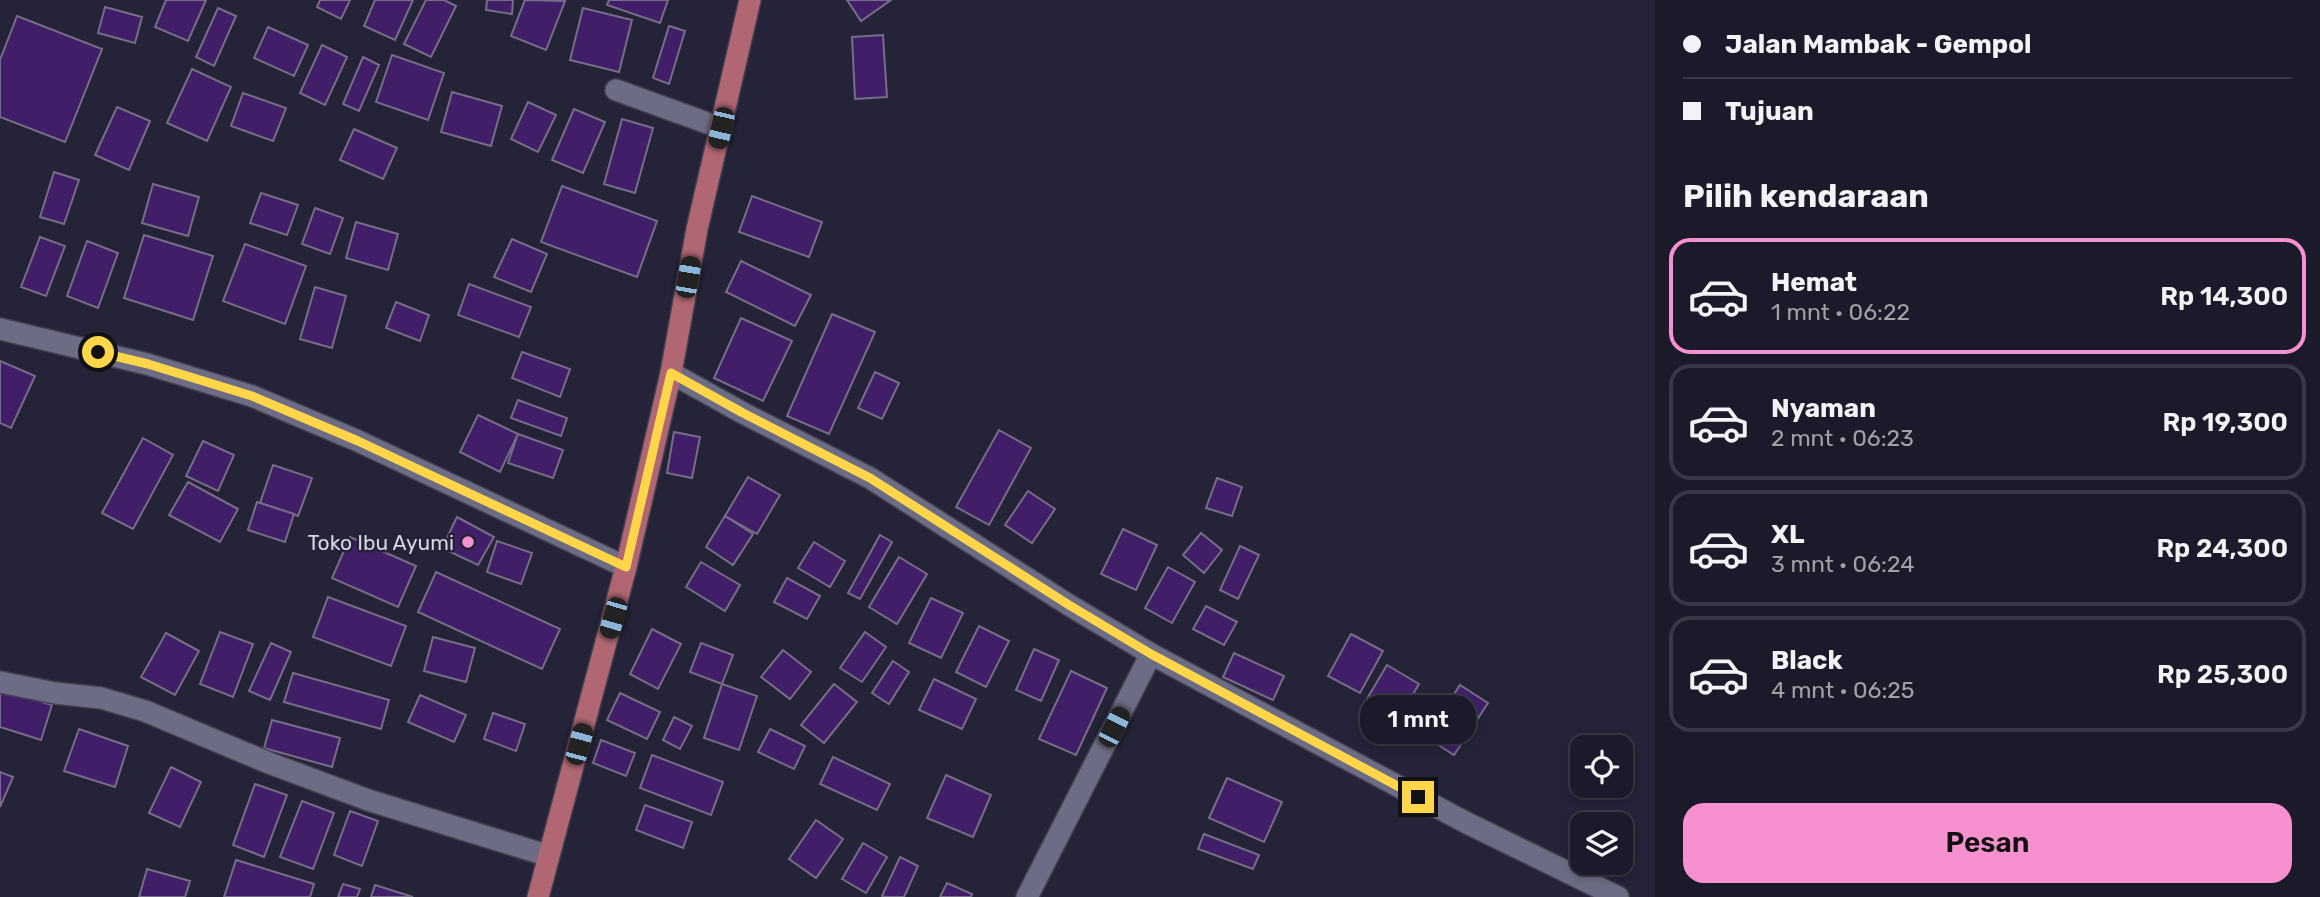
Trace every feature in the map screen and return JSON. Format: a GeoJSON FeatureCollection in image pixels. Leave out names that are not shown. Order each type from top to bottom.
{"type":"FeatureCollection","features":[{"type":"Feature","properties":{"kind":"main road"},"geometry":{"type":"LineString","coordinates":[[538,897],[626,567],[671,373],[697,229],[750,0]]}},
{"type":"Feature","properties":{"kind":"street"},"geometry":{"type":"LineString","coordinates":[[616,90],[721,128]]}},
{"type":"Feature","properties":{"kind":"street"},"geometry":{"type":"LineString","coordinates":[[0,329],[148,364],[252,396],[358,441],[626,567]]}},
{"type":"Feature","properties":{"kind":"street"},"geometry":{"type":"LineString","coordinates":[[671,373],[870,478],[1151,654],[1453,816],[1618,897]]}},
{"type":"Feature","properties":{"kind":"street"},"geometry":{"type":"LineString","coordinates":[[1027,897],[1151,654]]}},
{"type":"Feature","properties":{"kind":"street"},"geometry":{"type":"LineString","coordinates":[[0,682],[55,693],[101,698],[145,712],[368,800],[549,856]]}},
{"type":"Feature","properties":{"kind":"building"},"geometry":{"type":"Polygon","coordinates":[[[166,0],[206,0],[188,41],[155,27],[166,0]]]}},
{"type":"Feature","properties":{"kind":"building"},"geometry":{"type":"Polygon","coordinates":[[[320,0],[350,0],[341,19],[317,7],[320,0]]]}},
{"type":"Feature","properties":{"kind":"building"},"geometry":{"type":"Polygon","coordinates":[[[375,0],[413,0],[395,40],[364,26],[375,0]]]}},
{"type":"Feature","properties":{"kind":"building"},"geometry":{"type":"Polygon","coordinates":[[[426,0],[444,0],[456,6],[431,57],[404,44],[426,0]]]}},
{"type":"Feature","properties":{"kind":"building"},"geometry":{"type":"Polygon","coordinates":[[[487,0],[513,0],[512,14],[486,10],[487,0]]]}},
{"type":"Feature","properties":{"kind":"building"},"geometry":{"type":"Polygon","coordinates":[[[525,0],[565,1],[546,50],[511,36],[525,0]]]}},
{"type":"Feature","properties":{"kind":"building"},"geometry":{"type":"Polygon","coordinates":[[[609,0],[668,0],[660,23],[607,5],[609,0]]]}},
{"type":"Feature","properties":{"kind":"building"},"geometry":{"type":"Polygon","coordinates":[[[847,0],[891,0],[861,21],[847,0]]]}},
{"type":"Feature","properties":{"kind":"building"},"geometry":{"type":"Polygon","coordinates":[[[105,7],[142,17],[135,43],[98,33],[105,7]]]}},
{"type":"Feature","properties":{"kind":"building"},"geometry":{"type":"Polygon","coordinates":[[[218,8],[236,16],[214,66],[196,57],[218,8]]]}},
{"type":"Feature","properties":{"kind":"building"},"geometry":{"type":"Polygon","coordinates":[[[583,8],[632,20],[619,72],[570,60],[583,8]]]}},
{"type":"Feature","properties":{"kind":"building"},"geometry":{"type":"Polygon","coordinates":[[[17,16],[102,49],[65,142],[0,117],[0,60],[17,16]]]}},
{"type":"Feature","properties":{"kind":"building"},"geometry":{"type":"Polygon","coordinates":[[[669,26],[685,31],[669,84],[653,78],[669,26]]]}},
{"type":"Feature","properties":{"kind":"building"},"geometry":{"type":"Polygon","coordinates":[[[268,27],[308,45],[294,76],[254,58],[268,27]]]}},
{"type":"Feature","properties":{"kind":"building"},"geometry":{"type":"Polygon","coordinates":[[[883,35],[887,97],[855,99],[852,37],[883,35]]]}},
{"type":"Feature","properties":{"kind":"building"},"geometry":{"type":"Polygon","coordinates":[[[322,45],[347,57],[325,105],[300,93],[322,45]]]}},
{"type":"Feature","properties":{"kind":"building"},"geometry":{"type":"Polygon","coordinates":[[[392,55],[444,73],[428,120],[376,102],[392,55]]]}},
{"type":"Feature","properties":{"kind":"building"},"geometry":{"type":"Polygon","coordinates":[[[363,57],[379,65],[359,111],[343,104],[363,57]]]}},
{"type":"Feature","properties":{"kind":"building"},"geometry":{"type":"Polygon","coordinates":[[[192,69],[231,87],[207,141],[167,123],[192,69]]]}},
{"type":"Feature","properties":{"kind":"building"},"geometry":{"type":"Polygon","coordinates":[[[452,92],[502,106],[491,146],[441,132],[452,92]]]}},
{"type":"Feature","properties":{"kind":"building"},"geometry":{"type":"Polygon","coordinates":[[[243,93],[286,108],[273,141],[231,126],[243,93]]]}},
{"type":"Feature","properties":{"kind":"building"},"geometry":{"type":"Polygon","coordinates":[[[528,102],[556,115],[538,152],[511,139],[528,102]]]}},
{"type":"Feature","properties":{"kind":"building"},"geometry":{"type":"Polygon","coordinates":[[[117,107],[150,121],[129,170],[95,155],[117,107]]]}},
{"type":"Feature","properties":{"kind":"building"},"geometry":{"type":"Polygon","coordinates":[[[574,109],[605,122],[583,173],[552,160],[574,109]]]}},
{"type":"Feature","properties":{"kind":"building"},"geometry":{"type":"Polygon","coordinates":[[[622,119],[653,128],[635,193],[604,184],[622,119]]]}},
{"type":"Feature","properties":{"kind":"building"},"geometry":{"type":"Polygon","coordinates":[[[354,129],[397,148],[383,179],[340,160],[354,129]]]}},
{"type":"Feature","properties":{"kind":"building"},"geometry":{"type":"Polygon","coordinates":[[[54,172],[79,180],[64,224],[40,217],[54,172]]]}},
{"type":"Feature","properties":{"kind":"building"},"geometry":{"type":"Polygon","coordinates":[[[153,184],[199,197],[188,236],[142,223],[153,184]]]}},
{"type":"Feature","properties":{"kind":"building"},"geometry":{"type":"Polygon","coordinates":[[[562,186],[657,221],[637,277],[541,242],[562,186]]]}},
{"type":"Feature","properties":{"kind":"building"},"geometry":{"type":"Polygon","coordinates":[[[261,193],[298,205],[287,235],[250,223],[261,193]]]}},
{"type":"Feature","properties":{"kind":"building"},"geometry":{"type":"Polygon","coordinates":[[[752,196],[822,222],[809,257],[739,232],[752,196]]]}},
{"type":"Feature","properties":{"kind":"building"},"geometry":{"type":"Polygon","coordinates":[[[315,208],[343,218],[330,254],[302,244],[315,208]]]}},
{"type":"Feature","properties":{"kind":"building"},"geometry":{"type":"Polygon","coordinates":[[[356,222],[398,234],[388,270],[346,258],[356,222]]]}},
{"type":"Feature","properties":{"kind":"building"},"geometry":{"type":"Polygon","coordinates":[[[144,235],[213,256],[193,320],[124,298],[144,235]]]}},
{"type":"Feature","properties":{"kind":"building"},"geometry":{"type":"Polygon","coordinates":[[[40,237],[65,246],[46,296],[21,287],[40,237]]]}},
{"type":"Feature","properties":{"kind":"building"},"geometry":{"type":"Polygon","coordinates":[[[512,239],[547,254],[531,292],[494,277],[512,239]]]}},
{"type":"Feature","properties":{"kind":"building"},"geometry":{"type":"Polygon","coordinates":[[[87,241],[118,253],[98,308],[67,296],[87,241]]]}},
{"type":"Feature","properties":{"kind":"building"},"geometry":{"type":"Polygon","coordinates":[[[245,244],[306,266],[285,324],[223,301],[245,244]]]}},
{"type":"Feature","properties":{"kind":"building"},"geometry":{"type":"Polygon","coordinates":[[[741,261],[811,295],[795,326],[726,292],[741,261]]]}},
{"type":"Feature","properties":{"kind":"building"},"geometry":{"type":"Polygon","coordinates":[[[469,284],[531,307],[519,337],[458,315],[469,284]]]}},
{"type":"Feature","properties":{"kind":"building"},"geometry":{"type":"Polygon","coordinates":[[[315,287],[346,296],[332,348],[300,339],[315,287]]]}},
{"type":"Feature","properties":{"kind":"building"},"geometry":{"type":"Polygon","coordinates":[[[396,302],[429,315],[420,341],[386,328],[396,302]]]}},
{"type":"Feature","properties":{"kind":"building"},"geometry":{"type":"Polygon","coordinates":[[[832,314],[875,332],[829,434],[787,416],[832,314]]]}},
{"type":"Feature","properties":{"kind":"building"},"geometry":{"type":"Polygon","coordinates":[[[741,318],[792,341],[763,401],[714,378],[741,318]]]}},
{"type":"Feature","properties":{"kind":"building"},"geometry":{"type":"Polygon","coordinates":[[[522,352],[570,369],[560,397],[512,378],[522,352]]]}},
{"type":"Feature","properties":{"kind":"building"},"geometry":{"type":"Polygon","coordinates":[[[0,361],[35,376],[11,428],[0,423],[0,361]]]}},
{"type":"Feature","properties":{"kind":"building"},"geometry":{"type":"Polygon","coordinates":[[[875,372],[899,383],[882,419],[858,408],[875,372]]]}},
{"type":"Feature","properties":{"kind":"building"},"geometry":{"type":"Polygon","coordinates":[[[518,400],[567,418],[561,436],[511,418],[518,400]]]}},
{"type":"Feature","properties":{"kind":"building"},"geometry":{"type":"Polygon","coordinates":[[[478,415],[518,434],[500,472],[460,452],[478,415]]]}},
{"type":"Feature","properties":{"kind":"building"},"geometry":{"type":"Polygon","coordinates":[[[999,430],[1031,448],[989,525],[956,507],[999,430]]]}},
{"type":"Feature","properties":{"kind":"building"},"geometry":{"type":"Polygon","coordinates":[[[674,432],[700,437],[692,478],[667,473],[674,432]]]}},
{"type":"Feature","properties":{"kind":"building"},"geometry":{"type":"Polygon","coordinates":[[[518,434],[563,450],[553,478],[508,463],[518,434]]]}},
{"type":"Feature","properties":{"kind":"building"},"geometry":{"type":"Polygon","coordinates":[[[143,438],[173,455],[133,529],[102,513],[143,438]]]}},
{"type":"Feature","properties":{"kind":"building"},"geometry":{"type":"Polygon","coordinates":[[[203,441],[234,455],[218,491],[186,476],[203,441]]]}},
{"type":"Feature","properties":{"kind":"building"},"geometry":{"type":"Polygon","coordinates":[[[273,465],[312,478],[298,516],[260,503],[273,465]]]}},
{"type":"Feature","properties":{"kind":"building"},"geometry":{"type":"Polygon","coordinates":[[[748,477],[780,495],[757,534],[725,516],[748,477]]]}},
{"type":"Feature","properties":{"kind":"building"},"geometry":{"type":"Polygon","coordinates":[[[1217,478],[1242,487],[1232,516],[1206,508],[1217,478]]]}},
{"type":"Feature","properties":{"kind":"building"},"geometry":{"type":"Polygon","coordinates":[[[188,482],[238,509],[220,542],[169,515],[188,482]]]}},
{"type":"Feature","properties":{"kind":"building"},"geometry":{"type":"Polygon","coordinates":[[[1028,491],[1055,509],[1032,543],[1005,525],[1028,491]]]}},
{"type":"Feature","properties":{"kind":"building"},"geometry":{"type":"Polygon","coordinates":[[[257,502],[294,514],[285,542],[248,530],[257,502]]]}},
{"type":"Feature","properties":{"kind":"building"},"geometry":{"type":"Polygon","coordinates":[[[725,516],[753,534],[733,565],[706,547],[725,516]]]}},
{"type":"Feature","properties":{"kind":"building","name":"Toko Ibu Ayumi"},"geometry":{"type":"Polygon","coordinates":[[[457,517],[494,537],[478,565],[442,548],[457,517]]]}},
{"type":"Feature","properties":{"kind":"building"},"geometry":{"type":"Polygon","coordinates":[[[1123,529],[1157,545],[1136,590],[1101,574],[1123,529]]]}},
{"type":"Feature","properties":{"kind":"building"},"geometry":{"type":"Polygon","coordinates":[[[1201,533],[1222,550],[1204,573],[1183,555],[1201,533]]]}},
{"type":"Feature","properties":{"kind":"building"},"geometry":{"type":"Polygon","coordinates":[[[880,535],[892,542],[860,599],[848,593],[880,535]]]}},
{"type":"Feature","properties":{"kind":"building"},"geometry":{"type":"Polygon","coordinates":[[[350,537],[416,566],[398,607],[332,578],[350,537]]]}},
{"type":"Feature","properties":{"kind":"building"},"geometry":{"type":"Polygon","coordinates":[[[497,541],[532,553],[521,584],[487,572],[497,541]]]}},
{"type":"Feature","properties":{"kind":"building"},"geometry":{"type":"Polygon","coordinates":[[[814,542],[845,561],[830,587],[798,568],[814,542]]]}},
{"type":"Feature","properties":{"kind":"building"},"geometry":{"type":"Polygon","coordinates":[[[1240,546],[1259,555],[1238,599],[1220,590],[1240,546]]]}},
{"type":"Feature","properties":{"kind":"building"},"geometry":{"type":"Polygon","coordinates":[[[899,557],[927,574],[897,624],[869,607],[899,557]]]}},
{"type":"Feature","properties":{"kind":"building"},"geometry":{"type":"Polygon","coordinates":[[[701,562],[740,585],[725,611],[686,587],[701,562]]]}},
{"type":"Feature","properties":{"kind":"building"},"geometry":{"type":"Polygon","coordinates":[[[1168,567],[1195,582],[1172,623],[1145,608],[1168,567]]]}},
{"type":"Feature","properties":{"kind":"building"},"geometry":{"type":"Polygon","coordinates":[[[436,572],[560,629],[542,669],[418,612],[436,572]]]}},
{"type":"Feature","properties":{"kind":"building"},"geometry":{"type":"Polygon","coordinates":[[[787,578],[820,596],[807,619],[774,602],[787,578]]]}},
{"type":"Feature","properties":{"kind":"building"},"geometry":{"type":"Polygon","coordinates":[[[328,597],[406,626],[391,666],[313,637],[328,597]]]}},
{"type":"Feature","properties":{"kind":"building"},"geometry":{"type":"Polygon","coordinates":[[[931,598],[963,613],[941,658],[909,643],[931,598]]]}},
{"type":"Feature","properties":{"kind":"building"},"geometry":{"type":"Polygon","coordinates":[[[1206,606],[1237,622],[1224,645],[1193,629],[1206,606]]]}},
{"type":"Feature","properties":{"kind":"building"},"geometry":{"type":"Polygon","coordinates":[[[979,626],[1009,641],[986,687],[956,672],[979,626]]]}},
{"type":"Feature","properties":{"kind":"building"},"geometry":{"type":"Polygon","coordinates":[[[652,629],[681,644],[658,689],[630,674],[652,629]]]}},
{"type":"Feature","properties":{"kind":"building"},"geometry":{"type":"Polygon","coordinates":[[[220,632],[253,644],[233,697],[200,684],[220,632]]]}},
{"type":"Feature","properties":{"kind":"building"},"geometry":{"type":"Polygon","coordinates":[[[865,632],[886,647],[862,682],[840,668],[865,632]]]}},
{"type":"Feature","properties":{"kind":"building"},"geometry":{"type":"Polygon","coordinates":[[[166,633],[199,651],[175,695],[141,677],[166,633]]]}},
{"type":"Feature","properties":{"kind":"building"},"geometry":{"type":"Polygon","coordinates":[[[1351,634],[1383,651],[1360,693],[1328,676],[1351,634]]]}},
{"type":"Feature","properties":{"kind":"building"},"geometry":{"type":"Polygon","coordinates":[[[433,637],[475,648],[466,682],[424,671],[433,637]]]}},
{"type":"Feature","properties":{"kind":"building"},"geometry":{"type":"Polygon","coordinates":[[[271,643],[291,652],[270,700],[249,691],[271,643]]]}},
{"type":"Feature","properties":{"kind":"building"},"geometry":{"type":"Polygon","coordinates":[[[701,643],[733,655],[722,684],[690,672],[701,643]]]}},
{"type":"Feature","properties":{"kind":"building"},"geometry":{"type":"Polygon","coordinates":[[[1034,649],[1059,660],[1041,701],[1016,690],[1034,649]]]}},
{"type":"Feature","properties":{"kind":"building"},"geometry":{"type":"Polygon","coordinates":[[[783,650],[811,672],[790,699],[761,677],[783,650]]]}},
{"type":"Feature","properties":{"kind":"building"},"geometry":{"type":"Polygon","coordinates":[[[1234,653],[1284,676],[1273,700],[1223,677],[1234,653]]]}},
{"type":"Feature","properties":{"kind":"building"},"geometry":{"type":"Polygon","coordinates":[[[893,661],[909,672],[889,704],[872,693],[893,661]]]}},
{"type":"Feature","properties":{"kind":"building"},"geometry":{"type":"Polygon","coordinates":[[[1387,665],[1419,684],[1393,728],[1361,709],[1387,665]]]}},
{"type":"Feature","properties":{"kind":"building"},"geometry":{"type":"Polygon","coordinates":[[[1071,671],[1107,688],[1076,755],[1039,739],[1071,671]]]}},
{"type":"Feature","properties":{"kind":"building"},"geometry":{"type":"Polygon","coordinates":[[[293,673],[389,700],[381,729],[284,702],[293,673]]]}},
{"type":"Feature","properties":{"kind":"building"},"geometry":{"type":"Polygon","coordinates":[[[934,679],[976,699],[962,729],[919,710],[934,679]]]}},
{"type":"Feature","properties":{"kind":"building"},"geometry":{"type":"Polygon","coordinates":[[[722,684],[757,696],[739,750],[704,738],[722,684]]]}},
{"type":"Feature","properties":{"kind":"building"},"geometry":{"type":"Polygon","coordinates":[[[834,684],[857,702],[824,743],[801,725],[834,684]]]}},
{"type":"Feature","properties":{"kind":"building"},"geometry":{"type":"Polygon","coordinates":[[[1460,685],[1488,703],[1454,755],[1426,737],[1460,685]]]}},
{"type":"Feature","properties":{"kind":"building"},"geometry":{"type":"Polygon","coordinates":[[[0,689],[52,705],[41,740],[0,727],[0,689]]]}},
{"type":"Feature","properties":{"kind":"building"},"geometry":{"type":"Polygon","coordinates":[[[620,693],[660,712],[647,739],[607,720],[620,693]]]}},
{"type":"Feature","properties":{"kind":"building"},"geometry":{"type":"Polygon","coordinates":[[[420,695],[466,715],[454,742],[408,722],[420,695]]]}},
{"type":"Feature","properties":{"kind":"building"},"geometry":{"type":"Polygon","coordinates":[[[493,713],[525,724],[516,751],[484,739],[493,713]]]}},
{"type":"Feature","properties":{"kind":"building"},"geometry":{"type":"Polygon","coordinates":[[[674,717],[692,726],[680,749],[663,740],[674,717]]]}},
{"type":"Feature","properties":{"kind":"building"},"geometry":{"type":"Polygon","coordinates":[[[272,720],[340,738],[332,767],[264,748],[272,720]]]}},
{"type":"Feature","properties":{"kind":"building"},"geometry":{"type":"Polygon","coordinates":[[[79,729],[128,746],[115,787],[64,771],[79,729]]]}},
{"type":"Feature","properties":{"kind":"building"},"geometry":{"type":"Polygon","coordinates":[[[770,729],[805,746],[794,769],[758,752],[770,729]]]}},
{"type":"Feature","properties":{"kind":"building"},"geometry":{"type":"Polygon","coordinates":[[[601,740],[635,753],[626,776],[593,763],[601,740]]]}},
{"type":"Feature","properties":{"kind":"building"},"geometry":{"type":"Polygon","coordinates":[[[652,755],[723,782],[711,815],[640,788],[652,755]]]}},
{"type":"Feature","properties":{"kind":"building"},"geometry":{"type":"Polygon","coordinates":[[[833,757],[890,784],[877,810],[820,784],[833,757]]]}},
{"type":"Feature","properties":{"kind":"building"},"geometry":{"type":"Polygon","coordinates":[[[171,767],[201,782],[180,827],[149,813],[171,767]]]}},
{"type":"Feature","properties":{"kind":"building"},"geometry":{"type":"Polygon","coordinates":[[[0,772],[13,777],[0,807],[0,772]]]}},
{"type":"Feature","properties":{"kind":"building"},"geometry":{"type":"Polygon","coordinates":[[[946,775],[991,795],[973,837],[927,818],[946,775]]]}},
{"type":"Feature","properties":{"kind":"building"},"geometry":{"type":"Polygon","coordinates":[[[1227,778],[1282,802],[1264,842],[1209,818],[1227,778]]]}},
{"type":"Feature","properties":{"kind":"building"},"geometry":{"type":"Polygon","coordinates":[[[255,784],[287,795],[264,857],[233,845],[255,784]]]}},
{"type":"Feature","properties":{"kind":"building"},"geometry":{"type":"Polygon","coordinates":[[[302,801],[334,813],[313,869],[280,857],[302,801]]]}},
{"type":"Feature","properties":{"kind":"building"},"geometry":{"type":"Polygon","coordinates":[[[645,805],[692,822],[683,848],[636,830],[645,805]]]}},
{"type":"Feature","properties":{"kind":"building"},"geometry":{"type":"Polygon","coordinates":[[[350,811],[378,821],[362,866],[334,855],[350,811]]]}},
{"type":"Feature","properties":{"kind":"building"},"geometry":{"type":"Polygon","coordinates":[[[816,820],[843,839],[816,878],[789,859],[816,820]]]}},
{"type":"Feature","properties":{"kind":"building"},"geometry":{"type":"Polygon","coordinates":[[[1204,834],[1259,855],[1253,869],[1198,849],[1204,834]]]}},
{"type":"Feature","properties":{"kind":"building"},"geometry":{"type":"Polygon","coordinates":[[[863,843],[887,857],[866,893],[842,879],[863,843]]]}},
{"type":"Feature","properties":{"kind":"building"},"geometry":{"type":"Polygon","coordinates":[[[900,857],[918,866],[904,897],[884,897],[882,896],[900,857]]]}},
{"type":"Feature","properties":{"kind":"building"},"geometry":{"type":"Polygon","coordinates":[[[236,860],[314,884],[310,897],[224,897],[236,860]]]}},
{"type":"Feature","properties":{"kind":"building"},"geometry":{"type":"Polygon","coordinates":[[[147,869],[190,881],[185,897],[139,897],[147,869]]]}},
{"type":"Feature","properties":{"kind":"building"},"geometry":{"type":"Polygon","coordinates":[[[947,883],[972,894],[971,897],[940,897],[947,883]]]}},
{"type":"Feature","properties":{"kind":"building"},"geometry":{"type":"Polygon","coordinates":[[[343,884],[360,889],[357,897],[338,897],[343,884]]]}},
{"type":"Feature","properties":{"kind":"building"},"geometry":{"type":"Polygon","coordinates":[[[375,885],[413,897],[371,897],[375,885]]]}},
{"type":"Feature","properties":{"kind":"place","name":"Toko Ibu Ayumi"},"geometry":{"type":"Point","coordinates":[468,542]}},
{"type":"Feature","properties":{"kind":"route"},"geometry":{"type":"LineString","coordinates":[[98,352],[148,364],[252,396],[358,441],[626,567],[671,373],[870,478],[1151,654],[1418,797]]}}]}
